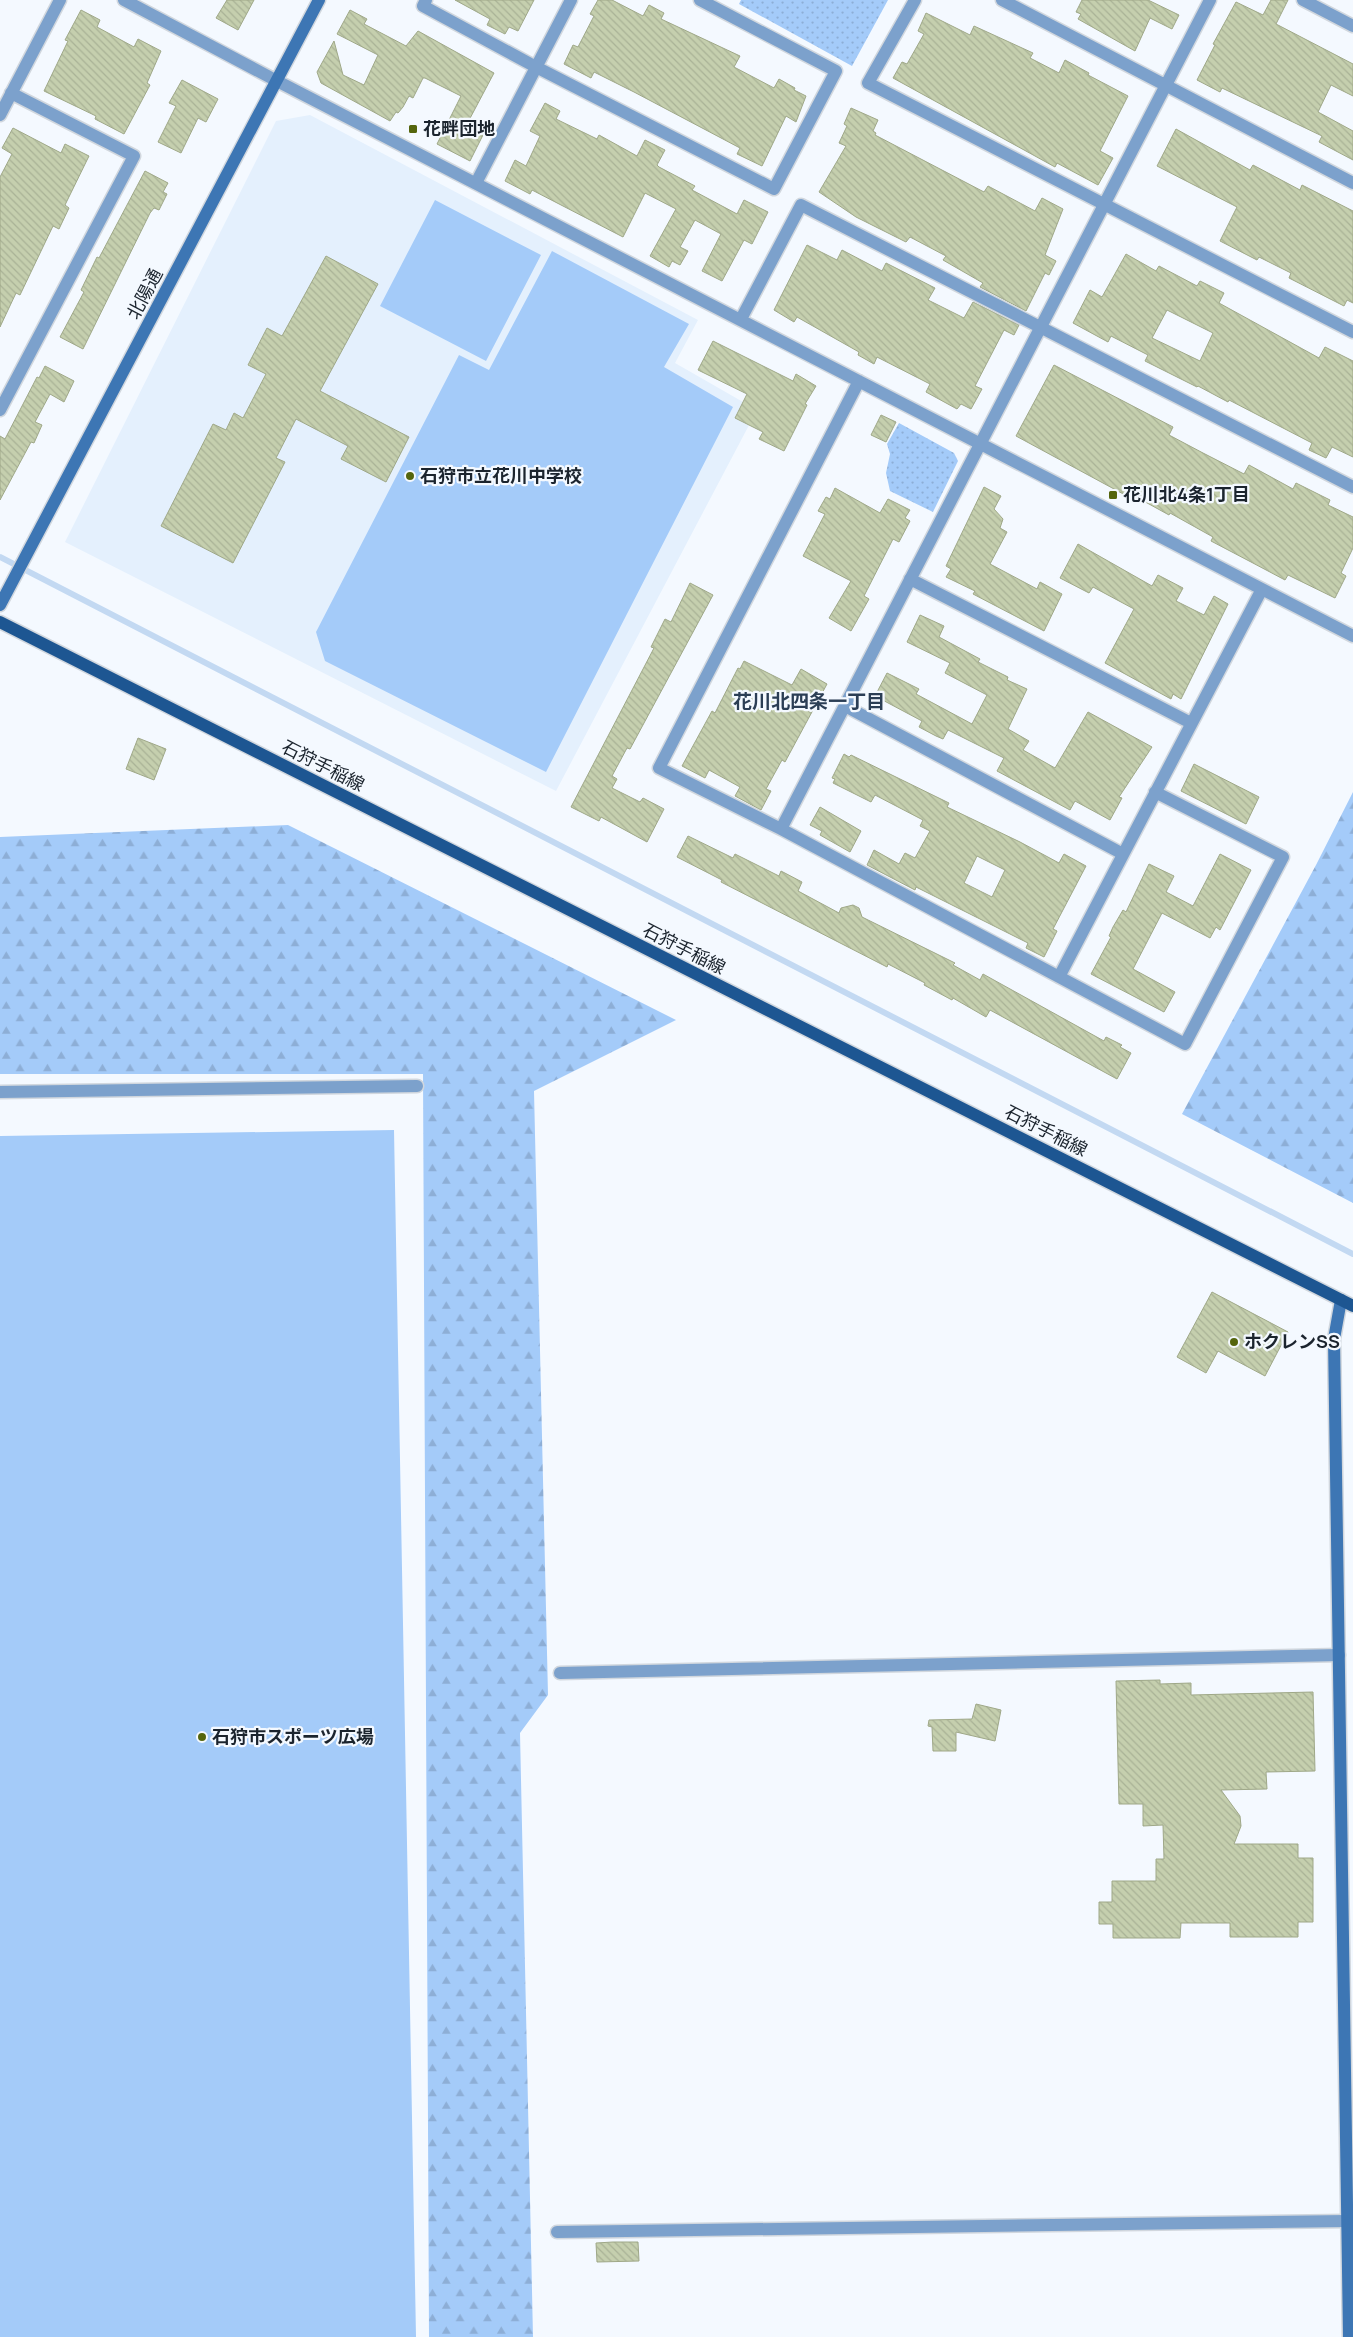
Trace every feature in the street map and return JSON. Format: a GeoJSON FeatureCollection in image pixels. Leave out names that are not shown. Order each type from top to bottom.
{"type":"FeatureCollection","features":[{"type":"Feature","properties":{"kind":"main road","name":"石狩手稲線"},"geometry":{"type":"LineString","coordinates":[[0,622],[1353,1306]]}},
{"type":"Feature","properties":{"kind":"street"},"geometry":{"type":"LineString","coordinates":[[0,115],[60,0]]}},
{"type":"Feature","properties":{"kind":"street"},"geometry":{"type":"LineString","coordinates":[[124,0],[277,81],[1353,636]]}},
{"type":"Feature","properties":{"kind":"street","name":"北陽通"},"geometry":{"type":"LineString","coordinates":[[0,605],[319,0]]}},
{"type":"Feature","properties":{"kind":"street"},"geometry":{"type":"LineString","coordinates":[[426,0],[423,6],[536,68],[774,189],[836,71],[718,4],[700,0]]}},
{"type":"Feature","properties":{"kind":"street"},"geometry":{"type":"LineString","coordinates":[[476,183],[571,0]]}},
{"type":"Feature","properties":{"kind":"street"},"geometry":{"type":"LineString","coordinates":[[916,0],[868,83],[1353,332]]}},
{"type":"Feature","properties":{"kind":"street"},"geometry":{"type":"LineString","coordinates":[[1002,0],[1353,183]]}},
{"type":"Feature","properties":{"kind":"street"},"geometry":{"type":"LineString","coordinates":[[781,829],[1210,0]]}},
{"type":"Feature","properties":{"kind":"street"},"geometry":{"type":"LineString","coordinates":[[1303,0],[1353,26]]}},
{"type":"Feature","properties":{"kind":"street"},"geometry":{"type":"LineString","coordinates":[[0,410],[134,156],[11,93]]}},
{"type":"Feature","properties":{"kind":"street"},"geometry":{"type":"LineString","coordinates":[[741,319],[801,205],[1353,487]]}},
{"type":"Feature","properties":{"kind":"street"},"geometry":{"type":"LineString","coordinates":[[860,381],[659,768],[781,829],[1184,1044],[1283,857],[1155,792]]}},
{"type":"Feature","properties":{"kind":"street"},"geometry":{"type":"LineString","coordinates":[[910,579],[1191,724]]}},
{"type":"Feature","properties":{"kind":"street"},"geometry":{"type":"LineString","coordinates":[[1059,977],[1262,589]]}},
{"type":"Feature","properties":{"kind":"street"},"geometry":{"type":"LineString","coordinates":[[845,706],[1122,854]]}},
{"type":"Feature","properties":{"kind":"street"},"geometry":{"type":"LineString","coordinates":[[0,1092],[417,1086]]}},
{"type":"Feature","properties":{"kind":"street"},"geometry":{"type":"LineString","coordinates":[[1341,1300],[1334,1339],[1349,2337]]}},
{"type":"Feature","properties":{"kind":"street"},"geometry":{"type":"LineString","coordinates":[[560,1673],[1339,1655]]}},
{"type":"Feature","properties":{"kind":"street"},"geometry":{"type":"LineString","coordinates":[[557,2232],[1347,2221]]}},
{"type":"Feature","properties":{"kind":"shaded area","name":"石狩市立花川中学校"},"geometry":{"type":"Polygon","coordinates":[[[310,115],[698,320],[675,363],[757,410],[556,791],[65,542],[276,121],[310,115]]]}},
{"type":"Feature","properties":{"kind":"green space"},"geometry":{"type":"Polygon","coordinates":[[[741,0],[888,0],[852,66],[739,4],[741,0]]]}},
{"type":"Feature","properties":{"kind":"green space"},"geometry":{"type":"Polygon","coordinates":[[[435,200],[541,255],[486,361],[380,306],[435,200]]]}},
{"type":"Feature","properties":{"kind":"green space"},"geometry":{"type":"Polygon","coordinates":[[[552,251],[689,324],[664,367],[733,407],[546,772],[325,661],[316,632],[459,355],[489,370],[552,251]]]}},
{"type":"Feature","properties":{"kind":"green space"},"geometry":{"type":"Polygon","coordinates":[[[899,423],[954,453],[958,461],[933,512],[890,491],[886,473],[890,454],[887,444],[899,423]]]}},
{"type":"Feature","properties":{"kind":"green space"},"geometry":{"type":"Polygon","coordinates":[[[1353,792],[1353,1203],[1182,1114],[1316,865],[1353,792]]]}},
{"type":"Feature","properties":{"kind":"green space"},"geometry":{"type":"Polygon","coordinates":[[[288,825],[676,1020],[534,1091],[548,1695],[520,1733],[533,2337],[429,2337],[423,1074],[0,1074],[0,837],[288,825]]]}},
{"type":"Feature","properties":{"kind":"green space","name":"石狩市スポーツ広場"},"geometry":{"type":"Polygon","coordinates":[[[394,1130],[416,2337],[0,2337],[0,1136],[394,1130]]]}},
{"type":"Feature","properties":{"kind":"building"},"geometry":{"type":"Polygon","coordinates":[[[227,0],[254,0],[238,30],[216,18],[227,0]]]}},
{"type":"Feature","properties":{"kind":"building"},"geometry":{"type":"Polygon","coordinates":[[[455,0],[534,0],[518,31],[509,27],[505,34],[487,25],[490,19],[455,0]]]}},
{"type":"Feature","properties":{"kind":"building"},"geometry":{"type":"Polygon","coordinates":[[[598,0],[612,0],[643,16],[649,5],[664,13],[661,19],[740,56],[734,67],[774,88],[779,79],[806,96],[796,122],[786,116],[762,166],[737,154],[740,148],[634,92],[594,72],[591,78],[564,64],[573,45],[578,47],[594,16],[590,14],[598,0]]]}},
{"type":"Feature","properties":{"kind":"building"},"geometry":{"type":"Polygon","coordinates":[[[1082,0],[1148,0],[1179,15],[1172,29],[1150,18],[1135,51],[1078,19],[1081,14],[1076,12],[1082,0]]]}},
{"type":"Feature","properties":{"kind":"building"},"geometry":{"type":"Polygon","coordinates":[[[1271,0],[1288,0],[1276,24],[1353,64],[1353,96],[1331,85],[1318,112],[1353,131],[1353,160],[1319,142],[1322,136],[1222,88],[1220,92],[1197,80],[1215,45],[1213,44],[1236,2],[1263,15],[1271,0]]]}},
{"type":"Feature","properties":{"kind":"building"},"geometry":{"type":"Polygon","coordinates":[[[81,10],[100,20],[97,27],[134,47],[138,39],[161,51],[147,83],[150,85],[124,134],[95,119],[96,116],[44,91],[68,41],[65,40],[81,10]]]}},
{"type":"Feature","properties":{"kind":"building"},"geometry":{"type":"Polygon","coordinates":[[[350,10],[367,19],[364,24],[406,46],[418,31],[494,73],[467,124],[484,133],[470,161],[437,144],[461,96],[423,78],[413,98],[409,96],[403,107],[398,113],[396,112],[390,121],[321,83],[317,72],[334,41],[343,75],[364,85],[378,55],[337,34],[350,10]]]}},
{"type":"Feature","properties":{"kind":"building"},"geometry":{"type":"Polygon","coordinates":[[[926,13],[970,35],[974,26],[1033,53],[1030,58],[1059,73],[1065,60],[1089,73],[1088,75],[1128,96],[1100,151],[1113,158],[1098,185],[1057,163],[1055,167],[893,78],[902,62],[907,64],[924,34],[918,31],[926,13]]]}},
{"type":"Feature","properties":{"kind":"building"},"geometry":{"type":"Polygon","coordinates":[[[182,80],[218,99],[206,122],[198,118],[181,153],[158,142],[176,106],[169,103],[182,80]]]}},
{"type":"Feature","properties":{"kind":"building"},"geometry":{"type":"Polygon","coordinates":[[[545,103],[560,111],[556,119],[597,139],[599,135],[637,156],[645,140],[665,150],[657,165],[659,167],[695,186],[692,190],[737,214],[744,200],[768,212],[752,244],[744,240],[722,281],[702,271],[721,234],[695,220],[680,247],[688,251],[680,265],[672,261],[669,267],[650,256],[676,209],[645,193],[623,237],[532,190],[530,194],[505,181],[515,160],[526,166],[540,136],[530,131],[545,103]]]}},
{"type":"Feature","properties":{"kind":"building"},"geometry":{"type":"Polygon","coordinates":[[[851,108],[878,120],[873,131],[876,133],[875,135],[984,192],[988,186],[1035,211],[1042,198],[1063,209],[1045,255],[1056,261],[1049,275],[1045,273],[1026,311],[980,287],[983,283],[943,260],[946,256],[910,237],[906,242],[856,217],[819,192],[846,146],[839,143],[847,126],[844,124],[851,108]]]}},
{"type":"Feature","properties":{"kind":"building"},"geometry":{"type":"Polygon","coordinates":[[[13,128],[61,153],[65,144],[89,156],[65,205],[69,208],[59,229],[53,226],[20,295],[16,293],[0,327],[0,177],[12,154],[2,148],[13,128]]]}},
{"type":"Feature","properties":{"kind":"building"},"geometry":{"type":"Polygon","coordinates":[[[1176,129],[1250,170],[1253,165],[1300,190],[1302,185],[1353,211],[1353,303],[1347,300],[1344,306],[1289,278],[1291,273],[1259,257],[1257,260],[1220,241],[1237,207],[1157,166],[1176,129]]]}},
{"type":"Feature","properties":{"kind":"building"},"geometry":{"type":"Polygon","coordinates":[[[145,171],[168,183],[163,192],[167,194],[159,210],[154,208],[150,213],[83,349],[60,337],[84,292],[81,290],[97,257],[99,258],[145,171]]]}},
{"type":"Feature","properties":{"kind":"building"},"geometry":{"type":"Polygon","coordinates":[[[807,245],[837,260],[842,250],[882,271],[886,263],[935,288],[928,300],[964,318],[973,302],[1019,325],[1014,335],[1004,330],[975,386],[982,389],[971,409],[961,404],[957,409],[926,392],[930,384],[877,357],[874,364],[858,355],[859,352],[797,317],[794,322],[774,310],[807,245]]]}},
{"type":"Feature","properties":{"kind":"building"},"geometry":{"type":"Polygon","coordinates":[[[1126,254],[1156,271],[1159,266],[1197,286],[1200,281],[1224,293],[1219,303],[1319,358],[1325,347],[1353,361],[1353,457],[1332,447],[1326,458],[1309,450],[1312,443],[1229,400],[1228,402],[1145,361],[1148,355],[1111,336],[1108,342],[1073,323],[1090,290],[1102,297],[1126,254]],[[1167,310],[1152,338],[1200,361],[1213,333],[1167,310]]]}},
{"type":"Feature","properties":{"kind":"building"},"geometry":{"type":"Polygon","coordinates":[[[326,256],[378,284],[320,391],[409,437],[386,482],[341,459],[348,446],[296,419],[276,458],[285,462],[233,563],[161,526],[213,424],[226,430],[234,413],[243,418],[266,374],[248,365],[267,328],[282,336],[326,256]]]}},
{"type":"Feature","properties":{"kind":"building"},"geometry":{"type":"Polygon","coordinates":[[[713,341],[793,381],[796,374],[816,386],[805,404],[807,405],[784,451],[759,439],[763,432],[735,418],[747,394],[698,370],[713,341]]]}},
{"type":"Feature","properties":{"kind":"building"},"geometry":{"type":"Polygon","coordinates":[[[1054,365],[1173,427],[1169,435],[1244,474],[1249,465],[1293,489],[1296,483],[1330,500],[1328,505],[1353,517],[1353,548],[1341,573],[1346,576],[1335,598],[1288,575],[1285,580],[1211,541],[1213,537],[1170,513],[1169,515],[1129,493],[1127,496],[1016,436],[1054,365]]]}},
{"type":"Feature","properties":{"kind":"building"},"geometry":{"type":"Polygon","coordinates":[[[45,366],[74,381],[64,402],[50,394],[35,422],[42,425],[34,443],[31,442],[0,500],[0,436],[5,439],[37,377],[39,378],[45,366]]]}},
{"type":"Feature","properties":{"kind":"building"},"geometry":{"type":"Polygon","coordinates":[[[881,415],[896,422],[886,442],[871,435],[881,415]]]}},
{"type":"Feature","properties":{"kind":"building"},"geometry":{"type":"Polygon","coordinates":[[[984,487],[1001,496],[994,509],[1003,519],[1000,528],[1007,532],[990,564],[1037,589],[1040,582],[1062,594],[1044,631],[973,594],[975,591],[946,577],[951,569],[946,566],[984,487]]]}},
{"type":"Feature","properties":{"kind":"building"},"geometry":{"type":"Polygon","coordinates":[[[835,488],[880,513],[888,499],[910,510],[905,518],[910,521],[899,542],[893,539],[864,596],[869,599],[851,631],[829,618],[851,581],[803,556],[825,514],[818,511],[826,497],[830,499],[835,488]]]}},
{"type":"Feature","properties":{"kind":"building"},"geometry":{"type":"Polygon","coordinates":[[[1078,544],[1152,586],[1158,575],[1183,588],[1176,601],[1204,615],[1214,596],[1228,604],[1181,699],[1173,694],[1171,699],[1105,663],[1134,609],[1093,587],[1089,593],[1060,578],[1078,544]]]}},
{"type":"Feature","properties":{"kind":"building"},"geometry":{"type":"Polygon","coordinates":[[[690,583],[713,595],[630,749],[627,748],[612,776],[617,779],[612,788],[640,802],[643,798],[664,809],[647,842],[601,817],[599,821],[571,807],[654,648],[651,647],[665,619],[671,622],[690,583]]]}},
{"type":"Feature","properties":{"kind":"building"},"geometry":{"type":"Polygon","coordinates":[[[920,615],[944,626],[939,637],[980,659],[978,662],[1008,677],[1007,680],[1027,689],[1008,729],[1029,741],[1023,750],[1055,768],[1088,712],[1152,747],[1119,797],[1122,798],[1110,820],[1075,801],[1070,810],[997,771],[1004,758],[948,730],[943,739],[936,736],[919,727],[922,721],[875,696],[887,673],[919,689],[916,694],[972,724],[987,695],[945,673],[950,663],[907,642],[920,615]]]}},
{"type":"Feature","properties":{"kind":"building"},"geometry":{"type":"Polygon","coordinates":[[[744,661],[792,685],[801,669],[827,684],[785,762],[782,760],[766,789],[771,791],[761,810],[735,796],[740,787],[709,770],[705,778],[682,766],[712,711],[715,713],[738,668],[740,669],[744,661]]]}},
{"type":"Feature","properties":{"kind":"building"},"geometry":{"type":"Polygon","coordinates":[[[138,738],[166,749],[154,780],[126,769],[138,738]]]}},
{"type":"Feature","properties":{"kind":"building"},"geometry":{"type":"Polygon","coordinates":[[[844,754],[849,757],[851,755],[949,803],[947,807],[1059,863],[1064,854],[1086,866],[1053,929],[1057,931],[1044,957],[1026,948],[1028,943],[916,887],[915,890],[867,865],[874,850],[899,864],[905,853],[915,858],[930,831],[920,826],[923,820],[875,795],[871,802],[833,783],[835,779],[832,778],[844,754]],[[977,856],[964,883],[992,897],[1005,870],[977,856]]]}},
{"type":"Feature","properties":{"kind":"building"},"geometry":{"type":"Polygon","coordinates":[[[1194,764],[1259,797],[1246,824],[1181,791],[1194,764]]]}},
{"type":"Feature","properties":{"kind":"building"},"geometry":{"type":"Polygon","coordinates":[[[820,807],[861,831],[850,852],[820,835],[822,831],[810,825],[820,807]]]}},
{"type":"Feature","properties":{"kind":"building"},"geometry":{"type":"Polygon","coordinates":[[[688,836],[733,858],[735,854],[779,876],[781,871],[802,882],[798,891],[839,913],[841,908],[853,905],[859,908],[862,917],[955,963],[953,965],[980,980],[983,974],[1104,1041],[1106,1037],[1122,1045],[1120,1047],[1131,1053],[1117,1079],[990,1010],[986,1017],[953,998],[952,1000],[924,985],[925,983],[888,964],[887,967],[721,882],[722,880],[677,857],[688,836]]]}},
{"type":"Feature","properties":{"kind":"building"},"geometry":{"type":"Polygon","coordinates":[[[1220,854],[1251,870],[1220,930],[1216,927],[1210,938],[1162,913],[1133,969],[1175,992],[1164,1012],[1091,974],[1111,937],[1109,936],[1113,927],[1123,910],[1126,912],[1149,864],[1174,876],[1166,892],[1193,906],[1220,854]]]}},
{"type":"Feature","properties":{"kind":"building","name":"ホクレンSS"},"geometry":{"type":"Polygon","coordinates":[[[1212,1292],[1288,1332],[1265,1376],[1218,1351],[1206,1373],[1177,1357],[1212,1292]]]}},
{"type":"Feature","properties":{"kind":"building"},"geometry":{"type":"Polygon","coordinates":[[[1160,1680],[1160,1684],[1191,1683],[1191,1695],[1313,1692],[1315,1771],[1266,1772],[1267,1789],[1221,1790],[1240,1816],[1241,1826],[1234,1844],[1298,1844],[1298,1858],[1313,1858],[1313,1922],[1298,1922],[1298,1937],[1230,1937],[1230,1923],[1181,1923],[1180,1938],[1113,1938],[1113,1924],[1099,1924],[1099,1902],[1112,1902],[1112,1881],[1156,1881],[1156,1859],[1164,1859],[1163,1825],[1143,1826],[1143,1804],[1119,1804],[1116,1681],[1160,1680]]]}},
{"type":"Feature","properties":{"kind":"building"},"geometry":{"type":"Polygon","coordinates":[[[976,1704],[1001,1710],[995,1741],[956,1732],[956,1751],[933,1751],[932,1727],[928,1726],[929,1720],[972,1719],[976,1704]]]}},
{"type":"Feature","properties":{"kind":"building"},"geometry":{"type":"Polygon","coordinates":[[[638,2242],[639,2261],[597,2262],[596,2243],[638,2242]]]}},
{"type":"Feature","properties":{"kind":"waterway"},"geometry":{"type":"LineString","coordinates":[[0,557],[1353,1254]]}},
{"type":"Feature","properties":{"kind":"place","name":"花畔団地"},"geometry":{"type":"Point","coordinates":[413,129]}},
{"type":"Feature","properties":{"kind":"place","name":"石狩市立花川中学校"},"geometry":{"type":"Point","coordinates":[410,476]}},
{"type":"Feature","properties":{"kind":"place","name":"花川北4条1丁目"},"geometry":{"type":"Point","coordinates":[1113,495]}},
{"type":"Feature","properties":{"kind":"place","name":"ホクレンSS"},"geometry":{"type":"Point","coordinates":[1234,1342]}},
{"type":"Feature","properties":{"kind":"place","name":"石狩市スポーツ広場"},"geometry":{"type":"Point","coordinates":[202,1737]}},
{"type":"Feature","properties":{"kind":"district","name":"花川北四条一丁目"},"geometry":{"type":"Point","coordinates":[809,701]}}]}
